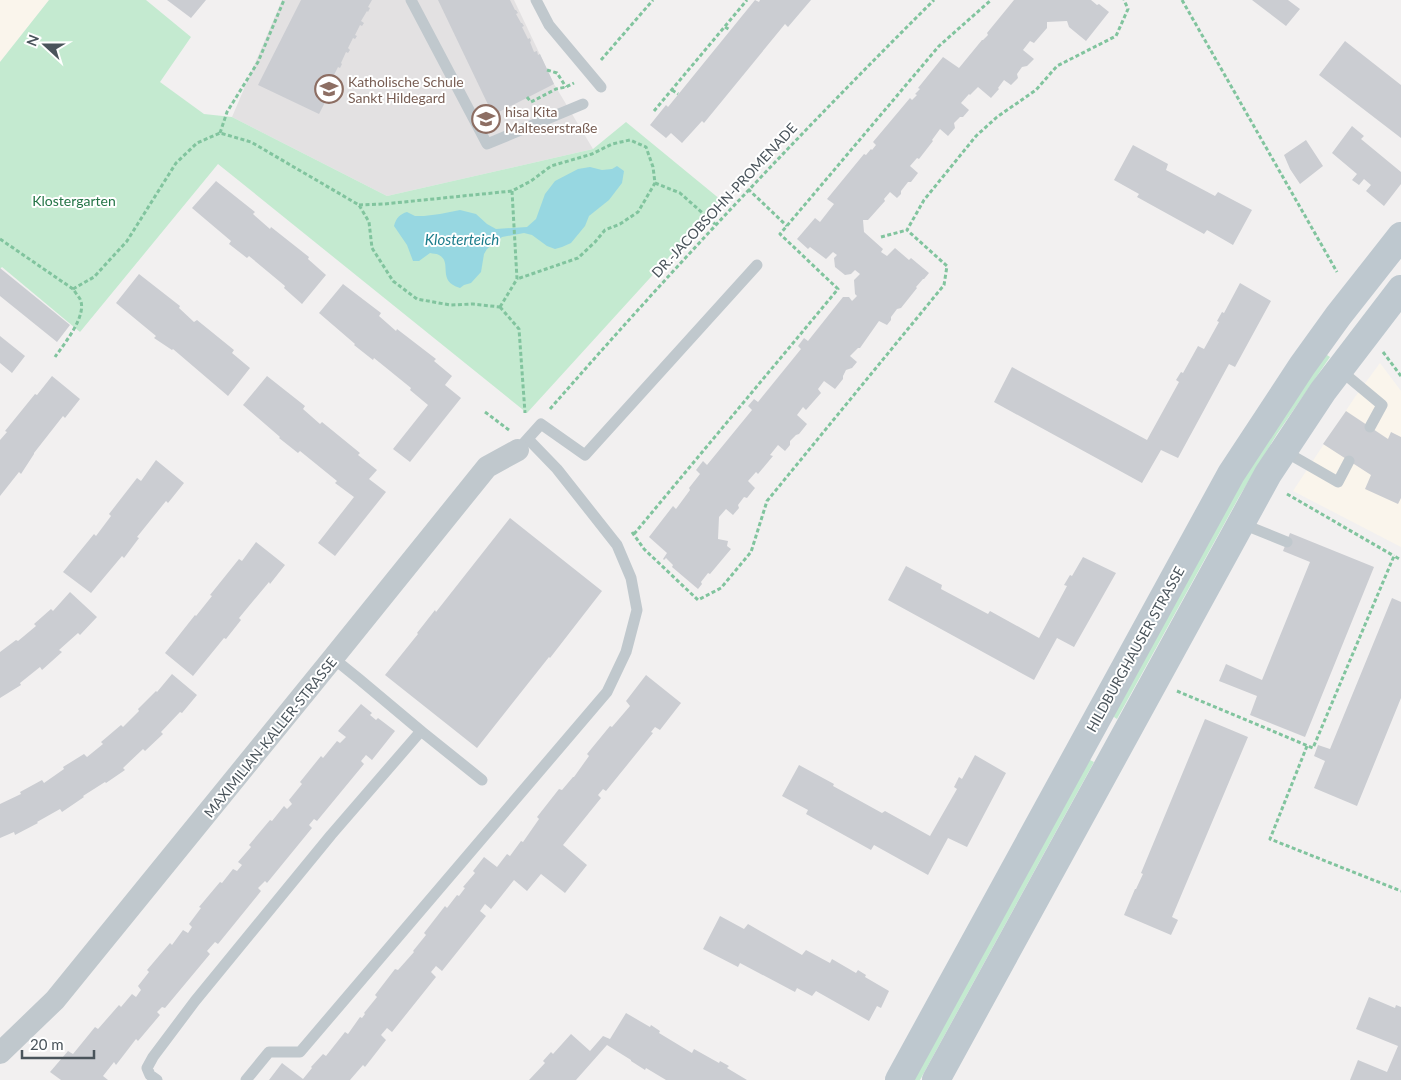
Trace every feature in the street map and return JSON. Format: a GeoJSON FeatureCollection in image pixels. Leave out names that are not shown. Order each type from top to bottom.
{"type":"FeatureCollection","features":[{"type":"Feature","properties":{"kind":"main road","name":"HILDBURGHAUSER STRASSE"},"geometry":{"type":"LineString","coordinates":[[936,1080],[1232,474],[1338,316],[1401,236]]}},
{"type":"Feature","properties":{"kind":"main road","name":"HILDBURGHAUSER STRASSE"},"geometry":{"type":"LineString","coordinates":[[899,1080],[1104,738],[1170,653],[1268,474],[1323,391],[1401,289]]}},
{"type":"Feature","properties":{"kind":"street","name":"MAXIMILIAN-KALLER-STRASSE"},"geometry":{"type":"LineString","coordinates":[[0,1053],[55,1000],[487,467],[523,444]]}},
{"type":"Feature","properties":{"kind":"lane"},"geometry":{"type":"LineString","coordinates":[[411,0],[487,144],[583,104]]}},
{"type":"Feature","properties":{"kind":"lane"},"geometry":{"type":"LineString","coordinates":[[536,0],[549,25],[601,87]]}},
{"type":"Feature","properties":{"kind":"lane"},"geometry":{"type":"LineString","coordinates":[[541,424],[585,454],[757,265]]}},
{"type":"Feature","properties":{"kind":"lane"},"geometry":{"type":"LineString","coordinates":[[1339,369],[1382,405],[1370,427]]}},
{"type":"Feature","properties":{"kind":"lane","name":"MAXIMILIAN-KALLER-STRASSE"},"geometry":{"type":"LineString","coordinates":[[523,444],[541,424]]}},
{"type":"Feature","properties":{"kind":"lane"},"geometry":{"type":"LineString","coordinates":[[246,1080],[269,1052],[300,1052],[607,692],[626,652],[637,610],[632,578],[617,545],[557,468],[523,444]]}},
{"type":"Feature","properties":{"kind":"lane"},"geometry":{"type":"LineString","coordinates":[[1284,450],[1338,482],[1349,462]]}},
{"type":"Feature","properties":{"kind":"lane"},"geometry":{"type":"LineString","coordinates":[[1240,523],[1287,542]]}},
{"type":"Feature","properties":{"kind":"lane"},"geometry":{"type":"LineString","coordinates":[[333,658],[482,780]]}},
{"type":"Feature","properties":{"kind":"lane"},"geometry":{"type":"LineString","coordinates":[[158,1080],[150,1075],[147,1068],[152,1057],[195,1001],[421,731]]}},
{"type":"Feature","properties":{"kind":"path"},"geometry":{"type":"LineString","coordinates":[[220,133],[227,112],[258,62],[284,0]]}},
{"type":"Feature","properties":{"kind":"path"},"geometry":{"type":"LineString","coordinates":[[527,97],[531,102],[556,89],[566,87],[592,71],[653,0]]}},
{"type":"Feature","properties":{"kind":"path"},"geometry":{"type":"LineString","coordinates":[[742,6],[743,0]]}},
{"type":"Feature","properties":{"kind":"path"},"geometry":{"type":"LineString","coordinates":[[654,111],[748,0]]}},
{"type":"Feature","properties":{"kind":"path","name":"DR.-JACOBSOHN-PROMENADE"},"geometry":{"type":"LineString","coordinates":[[541,424],[544,416],[609,341],[715,224],[851,82],[934,0]]}},
{"type":"Feature","properties":{"kind":"path"},"geometry":{"type":"LineString","coordinates":[[634,534],[838,289],[780,234],[939,46],[991,0]]}},
{"type":"Feature","properties":{"kind":"path"},"geometry":{"type":"LineString","coordinates":[[881,237],[907,230],[924,200],[976,136],[997,117],[1036,90],[1057,66],[1116,36],[1128,9],[1124,0]]}},
{"type":"Feature","properties":{"kind":"path"},"geometry":{"type":"LineString","coordinates":[[1182,0],[1337,272]]}},
{"type":"Feature","properties":{"kind":"path"},"geometry":{"type":"LineString","coordinates":[[725,26],[730,30]]}},
{"type":"Feature","properties":{"kind":"path"},"geometry":{"type":"LineString","coordinates":[[547,70],[557,73],[566,87]]}},
{"type":"Feature","properties":{"kind":"path"},"geometry":{"type":"LineString","coordinates":[[672,90],[678,94]]}},
{"type":"Feature","properties":{"kind":"path"},"geometry":{"type":"LineString","coordinates":[[73,289],[94,277],[127,241],[176,163],[197,143],[220,133],[251,142],[359,205],[369,222],[372,248],[393,281],[417,299],[450,305],[473,304],[500,307],[519,329],[523,444]]}},
{"type":"Feature","properties":{"kind":"path"},"geometry":{"type":"LineString","coordinates":[[359,205],[512,191],[531,181],[551,166],[592,154],[612,144],[630,140],[646,147],[653,167],[654,184],[638,212],[620,224],[605,230],[578,258],[517,279]]}},
{"type":"Feature","properties":{"kind":"path"},"geometry":{"type":"LineString","coordinates":[[654,184],[680,193],[715,224]]}},
{"type":"Feature","properties":{"kind":"path"},"geometry":{"type":"LineString","coordinates":[[748,189],[787,226]]}},
{"type":"Feature","properties":{"kind":"path"},"geometry":{"type":"LineString","coordinates":[[500,307],[517,279],[512,191]]}},
{"type":"Feature","properties":{"kind":"path"},"geometry":{"type":"LineString","coordinates":[[628,527],[644,549],[698,600],[721,588],[751,552],[767,502],[944,285],[948,266],[907,230]]}},
{"type":"Feature","properties":{"kind":"path"},"geometry":{"type":"LineString","coordinates":[[0,238],[73,289],[81,300],[82,311],[75,327],[55,357]]}},
{"type":"Feature","properties":{"kind":"path"},"geometry":{"type":"LineString","coordinates":[[1383,352],[1401,376]]}},
{"type":"Feature","properties":{"kind":"path"},"geometry":{"type":"LineString","coordinates":[[485,412],[523,444]]}},
{"type":"Feature","properties":{"kind":"path"},"geometry":{"type":"LineString","coordinates":[[1286,494],[1401,560]]}},
{"type":"Feature","properties":{"kind":"path"},"geometry":{"type":"LineString","coordinates":[[1176,691],[1313,748],[1394,556]]}},
{"type":"Feature","properties":{"kind":"path"},"geometry":{"type":"LineString","coordinates":[[1307,746],[1270,839],[1401,891]]}},
{"type":"Feature","properties":{"kind":"shaded area"},"geometry":{"type":"Polygon","coordinates":[[[0,0],[49,0],[0,62],[0,0]]]}},
{"type":"Feature","properties":{"kind":"shaded area"},"geometry":{"type":"Polygon","coordinates":[[[282,0],[514,0],[554,84],[593,149],[387,196],[232,117],[282,0]]]}},
{"type":"Feature","properties":{"kind":"shaded area"},"geometry":{"type":"Polygon","coordinates":[[[1380,363],[1401,391],[1401,547],[1293,491],[1355,397],[1380,363]]]}},
{"type":"Feature","properties":{"kind":"green space","name":"Klostergarten"},"geometry":{"type":"Polygon","coordinates":[[[49,0],[146,0],[191,37],[160,82],[204,114],[232,117],[387,196],[593,149],[626,122],[721,200],[527,413],[218,164],[80,332],[2,267],[0,269],[0,62],[49,0]]]}},
{"type":"Feature","properties":{"kind":"green space"},"geometry":{"type":"Polygon","coordinates":[[[1324,353],[1330,357],[1277,434],[1239,497],[1117,719],[1111,715],[1239,482],[1324,353]]]}},
{"type":"Feature","properties":{"kind":"green space"},"geometry":{"type":"Polygon","coordinates":[[[1088,759],[1094,762],[920,1080],[912,1080],[1088,759]]]}},
{"type":"Feature","properties":{"kind":"water","name":"Klosterteich"},"geometry":{"type":"Polygon","coordinates":[[[617,166],[624,171],[622,183],[609,200],[589,216],[585,226],[571,243],[555,249],[547,246],[532,235],[524,233],[502,237],[487,249],[484,254],[481,272],[471,283],[460,288],[449,281],[446,276],[445,262],[439,255],[430,253],[419,261],[413,261],[407,245],[394,226],[399,217],[407,212],[415,216],[424,216],[460,210],[476,214],[496,229],[527,227],[536,219],[545,194],[555,181],[578,169],[590,167],[602,170],[612,169],[617,166]]]}},
{"type":"Feature","properties":{"kind":"building"},"geometry":{"type":"Polygon","coordinates":[[[167,0],[206,0],[191,18],[167,0]]]}},
{"type":"Feature","properties":{"kind":"building"},"geometry":{"type":"Polygon","coordinates":[[[301,0],[372,0],[368,7],[370,8],[368,12],[361,21],[364,23],[362,26],[360,25],[355,35],[357,36],[355,39],[353,38],[348,48],[350,50],[348,53],[346,52],[340,68],[338,67],[334,75],[336,76],[334,79],[336,81],[319,114],[258,85],[301,0]]]}},
{"type":"Feature","properties":{"kind":"building"},"geometry":{"type":"Polygon","coordinates":[[[438,0],[510,0],[524,26],[522,27],[528,39],[530,38],[534,52],[537,51],[538,55],[540,54],[554,84],[493,115],[438,0]]]}},
{"type":"Feature","properties":{"kind":"building"},"geometry":{"type":"Polygon","coordinates":[[[755,0],[759,2],[760,0],[811,0],[788,27],[785,24],[704,123],[702,121],[682,143],[671,133],[666,138],[650,125],[666,105],[668,107],[755,0]]]}},
{"type":"Feature","properties":{"kind":"building"},"geometry":{"type":"Polygon","coordinates":[[[1014,0],[1091,0],[1109,12],[1086,41],[1069,27],[1067,21],[1047,22],[1047,28],[1034,43],[1030,41],[1023,50],[1034,59],[1027,66],[1022,67],[1017,74],[1018,78],[1011,85],[1004,80],[991,98],[978,87],[969,94],[961,103],[969,110],[954,123],[955,128],[948,136],[940,129],[919,159],[917,158],[910,166],[918,173],[911,182],[908,182],[901,191],[901,194],[897,198],[890,192],[884,199],[885,201],[868,220],[863,220],[864,232],[883,249],[881,252],[887,256],[895,248],[929,273],[901,308],[897,309],[887,325],[879,321],[860,348],[850,356],[857,362],[852,368],[846,370],[843,379],[835,389],[824,381],[818,389],[821,393],[806,410],[803,407],[797,415],[807,424],[790,441],[790,445],[785,451],[778,445],[770,455],[773,456],[758,474],[756,472],[748,481],[755,488],[747,498],[744,497],[733,515],[726,509],[719,517],[718,539],[728,541],[727,546],[731,549],[710,574],[708,573],[698,589],[672,567],[673,565],[666,558],[663,559],[667,553],[649,537],[673,506],[676,509],[690,490],[689,488],[700,474],[696,470],[703,461],[707,465],[752,410],[748,406],[754,399],[758,402],[801,349],[798,346],[804,338],[808,341],[843,297],[849,297],[852,301],[857,296],[855,294],[854,280],[860,274],[855,270],[851,274],[845,275],[835,267],[834,258],[837,255],[833,252],[826,259],[810,247],[808,249],[797,239],[815,218],[820,222],[834,204],[827,199],[864,154],[866,155],[872,150],[876,145],[873,142],[910,98],[912,100],[917,95],[915,94],[920,89],[918,88],[943,57],[959,68],[988,35],[987,33],[1014,0]]]}},
{"type":"Feature","properties":{"kind":"building"},"geometry":{"type":"Polygon","coordinates":[[[1252,0],[1288,0],[1300,9],[1286,26],[1252,0]]]}},
{"type":"Feature","properties":{"kind":"building"},"geometry":{"type":"Polygon","coordinates":[[[1345,41],[1401,85],[1401,138],[1319,75],[1345,41]]]}},
{"type":"Feature","properties":{"kind":"building"},"geometry":{"type":"Polygon","coordinates":[[[1352,126],[1364,136],[1361,139],[1401,172],[1401,184],[1384,206],[1366,191],[1371,185],[1364,179],[1359,185],[1352,180],[1357,174],[1332,153],[1352,126]]]}},
{"type":"Feature","properties":{"kind":"building"},"geometry":{"type":"Polygon","coordinates":[[[1306,140],[1323,166],[1300,184],[1290,169],[1284,155],[1306,140]]]}},
{"type":"Feature","properties":{"kind":"building"},"geometry":{"type":"Polygon","coordinates":[[[1133,145],[1168,164],[1166,170],[1215,196],[1218,192],[1252,210],[1233,245],[1207,230],[1204,234],[1137,197],[1139,194],[1114,180],[1133,145]]]}},
{"type":"Feature","properties":{"kind":"building"},"geometry":{"type":"Polygon","coordinates":[[[216,181],[255,212],[253,214],[270,229],[271,227],[309,257],[308,259],[326,275],[302,304],[284,288],[285,286],[249,256],[247,258],[229,244],[231,241],[192,208],[216,181]]]}},
{"type":"Feature","properties":{"kind":"building"},"geometry":{"type":"Polygon","coordinates":[[[0,268],[70,325],[57,342],[0,296],[0,268]]]}},
{"type":"Feature","properties":{"kind":"building"},"geometry":{"type":"Polygon","coordinates":[[[139,274],[180,306],[179,308],[194,322],[197,320],[234,350],[232,353],[250,368],[228,396],[173,349],[154,338],[156,336],[116,303],[139,274]]]}},
{"type":"Feature","properties":{"kind":"building"},"geometry":{"type":"Polygon","coordinates":[[[1240,283],[1271,301],[1235,367],[1229,364],[1178,458],[1161,450],[1142,483],[994,402],[1012,367],[1147,440],[1179,382],[1176,380],[1181,372],[1183,373],[1198,346],[1204,349],[1219,322],[1217,321],[1222,312],[1224,313],[1240,283]]]}},
{"type":"Feature","properties":{"kind":"building"},"geometry":{"type":"Polygon","coordinates":[[[343,284],[381,313],[379,316],[396,331],[397,329],[436,359],[434,361],[452,376],[445,385],[461,398],[410,462],[393,449],[428,405],[410,390],[411,388],[374,358],[373,360],[354,345],[319,313],[343,284]]]}},
{"type":"Feature","properties":{"kind":"building"},"geometry":{"type":"Polygon","coordinates":[[[0,336],[25,356],[12,373],[0,363],[0,336]]]}},
{"type":"Feature","properties":{"kind":"building"},"geometry":{"type":"Polygon","coordinates":[[[52,376],[80,399],[65,418],[63,416],[34,453],[21,474],[19,472],[0,496],[0,440],[35,394],[37,395],[52,376]]]}},
{"type":"Feature","properties":{"kind":"building"},"geometry":{"type":"Polygon","coordinates":[[[267,376],[305,406],[303,409],[320,424],[322,422],[360,453],[358,455],[377,470],[369,479],[386,492],[335,556],[318,543],[354,497],[335,483],[337,481],[300,451],[298,453],[279,438],[243,405],[267,376]]]}},
{"type":"Feature","properties":{"kind":"building"},"geometry":{"type":"Polygon","coordinates":[[[1346,411],[1388,439],[1391,432],[1401,437],[1401,498],[1398,504],[1365,489],[1371,475],[1323,444],[1346,411]]]}},
{"type":"Feature","properties":{"kind":"building"},"geometry":{"type":"Polygon","coordinates":[[[156,460],[184,483],[168,503],[166,501],[137,537],[139,538],[124,558],[122,556],[91,593],[63,572],[94,534],[96,536],[111,516],[109,514],[137,478],[141,481],[156,460]]]}},
{"type":"Feature","properties":{"kind":"building"},"geometry":{"type":"Polygon","coordinates":[[[510,518],[602,591],[477,748],[385,675],[510,518]]]}},
{"type":"Feature","properties":{"kind":"building"},"geometry":{"type":"Polygon","coordinates":[[[1290,533],[1374,567],[1305,737],[1250,715],[1257,696],[1219,681],[1226,664],[1262,680],[1310,562],[1283,551],[1290,533]]]}},
{"type":"Feature","properties":{"kind":"building"},"geometry":{"type":"Polygon","coordinates":[[[256,542],[285,565],[239,618],[241,620],[226,639],[224,638],[193,676],[165,653],[212,596],[210,595],[239,559],[242,561],[256,542]]]}},
{"type":"Feature","properties":{"kind":"building"},"geometry":{"type":"Polygon","coordinates":[[[1083,557],[1116,573],[1074,647],[1057,638],[1034,680],[888,600],[906,566],[942,585],[941,589],[988,614],[990,611],[1039,638],[1067,586],[1064,585],[1070,575],[1072,576],[1083,557]]]}},
{"type":"Feature","properties":{"kind":"building"},"geometry":{"type":"Polygon","coordinates":[[[70,592],[97,617],[80,635],[78,633],[59,650],[62,652],[42,670],[40,667],[20,683],[21,685],[0,698],[0,652],[16,640],[18,641],[36,626],[34,624],[51,609],[53,611],[70,592]]]}},
{"type":"Feature","properties":{"kind":"building"},"geometry":{"type":"Polygon","coordinates":[[[1392,598],[1401,602],[1401,698],[1357,806],[1314,788],[1325,761],[1314,756],[1318,745],[1330,749],[1392,598]]]}},
{"type":"Feature","properties":{"kind":"building"},"geometry":{"type":"Polygon","coordinates":[[[172,674],[197,695],[182,713],[180,712],[161,732],[163,734],[145,751],[143,749],[123,768],[125,770],[83,796],[62,812],[60,809],[15,835],[14,832],[0,838],[0,804],[21,794],[20,792],[42,780],[44,783],[64,769],[63,767],[84,754],[87,757],[121,725],[123,727],[172,674]]]}},
{"type":"Feature","properties":{"kind":"building"},"geometry":{"type":"Polygon","coordinates":[[[646,675],[681,703],[660,730],[655,727],[651,732],[653,733],[606,791],[603,789],[598,795],[601,798],[563,845],[587,865],[565,893],[541,874],[527,891],[514,880],[491,909],[485,904],[480,911],[486,916],[442,971],[436,966],[431,972],[436,977],[392,1032],[387,1028],[381,1035],[386,1040],[365,1067],[363,1065],[350,1080],[269,1080],[282,1063],[303,1079],[311,1067],[323,1054],[326,1056],[345,1032],[348,1034],[360,1017],[362,1018],[365,1014],[377,997],[375,995],[395,969],[398,970],[414,952],[426,935],[424,933],[445,906],[447,908],[457,895],[459,896],[465,888],[463,887],[475,873],[473,871],[484,857],[497,867],[507,854],[510,856],[521,841],[523,842],[539,819],[537,817],[559,789],[562,790],[574,777],[589,756],[587,754],[610,726],[612,727],[630,706],[626,701],[646,675]]]}},
{"type":"Feature","properties":{"kind":"building"},"geometry":{"type":"Polygon","coordinates":[[[361,704],[372,713],[370,715],[376,720],[378,718],[395,731],[372,760],[366,755],[361,761],[364,764],[317,821],[314,819],[309,825],[312,828],[267,883],[265,881],[258,888],[261,891],[218,944],[215,942],[207,951],[210,954],[165,1008],[162,1007],[157,1012],[160,1015],[138,1041],[136,1039],[116,1065],[114,1062],[103,1076],[108,1080],[61,1080],[50,1072],[68,1051],[73,1054],[95,1027],[98,1029],[119,1005],[121,1007],[132,994],[136,997],[141,990],[138,986],[149,972],[147,970],[170,943],[172,945],[183,930],[188,933],[192,927],[189,924],[201,908],[199,907],[233,869],[237,871],[242,865],[238,862],[251,847],[249,845],[270,820],[272,821],[284,806],[287,809],[292,804],[289,800],[302,784],[300,782],[321,756],[323,758],[337,741],[340,743],[346,737],[338,731],[361,704]]]}},
{"type":"Feature","properties":{"kind":"building"},"geometry":{"type":"Polygon","coordinates":[[[1205,719],[1248,737],[1172,917],[1178,920],[1171,935],[1124,915],[1143,874],[1141,873],[1205,719]]]}},
{"type":"Feature","properties":{"kind":"building"},"geometry":{"type":"Polygon","coordinates":[[[975,755],[1006,773],[967,847],[948,838],[928,875],[874,845],[871,850],[806,814],[808,810],[782,796],[799,765],[882,813],[885,811],[930,836],[957,789],[954,787],[959,777],[962,779],[975,755]]]}},
{"type":"Feature","properties":{"kind":"building"},"geometry":{"type":"Polygon","coordinates":[[[720,916],[744,929],[748,924],[802,955],[806,950],[830,963],[832,959],[856,973],[858,970],[866,975],[865,977],[889,991],[881,1008],[877,1006],[869,1021],[816,991],[812,996],[797,988],[795,992],[740,963],[738,967],[703,949],[720,916]]]}},
{"type":"Feature","properties":{"kind":"building"},"geometry":{"type":"Polygon","coordinates":[[[1369,997],[1395,1008],[1396,1005],[1401,1007],[1401,1080],[1350,1080],[1358,1060],[1387,1072],[1398,1046],[1356,1029],[1369,997]]]}},
{"type":"Feature","properties":{"kind":"building"},"geometry":{"type":"Polygon","coordinates":[[[626,1013],[650,1027],[651,1025],[660,1031],[659,1033],[692,1053],[694,1049],[719,1063],[720,1061],[729,1066],[727,1068],[747,1080],[666,1080],[646,1068],[645,1070],[607,1045],[576,1080],[529,1080],[545,1063],[543,1061],[551,1052],[553,1054],[571,1034],[590,1051],[603,1036],[610,1039],[626,1013]]]}},
{"type":"Feature","properties":{"kind":"place","name":"Katholische Schule Sankt Hildegard"},"geometry":{"type":"Point","coordinates":[329,89]}},
{"type":"Feature","properties":{"kind":"place","name":"hisa Kita Malteserstraße"},"geometry":{"type":"Point","coordinates":[486,119]}}]}
